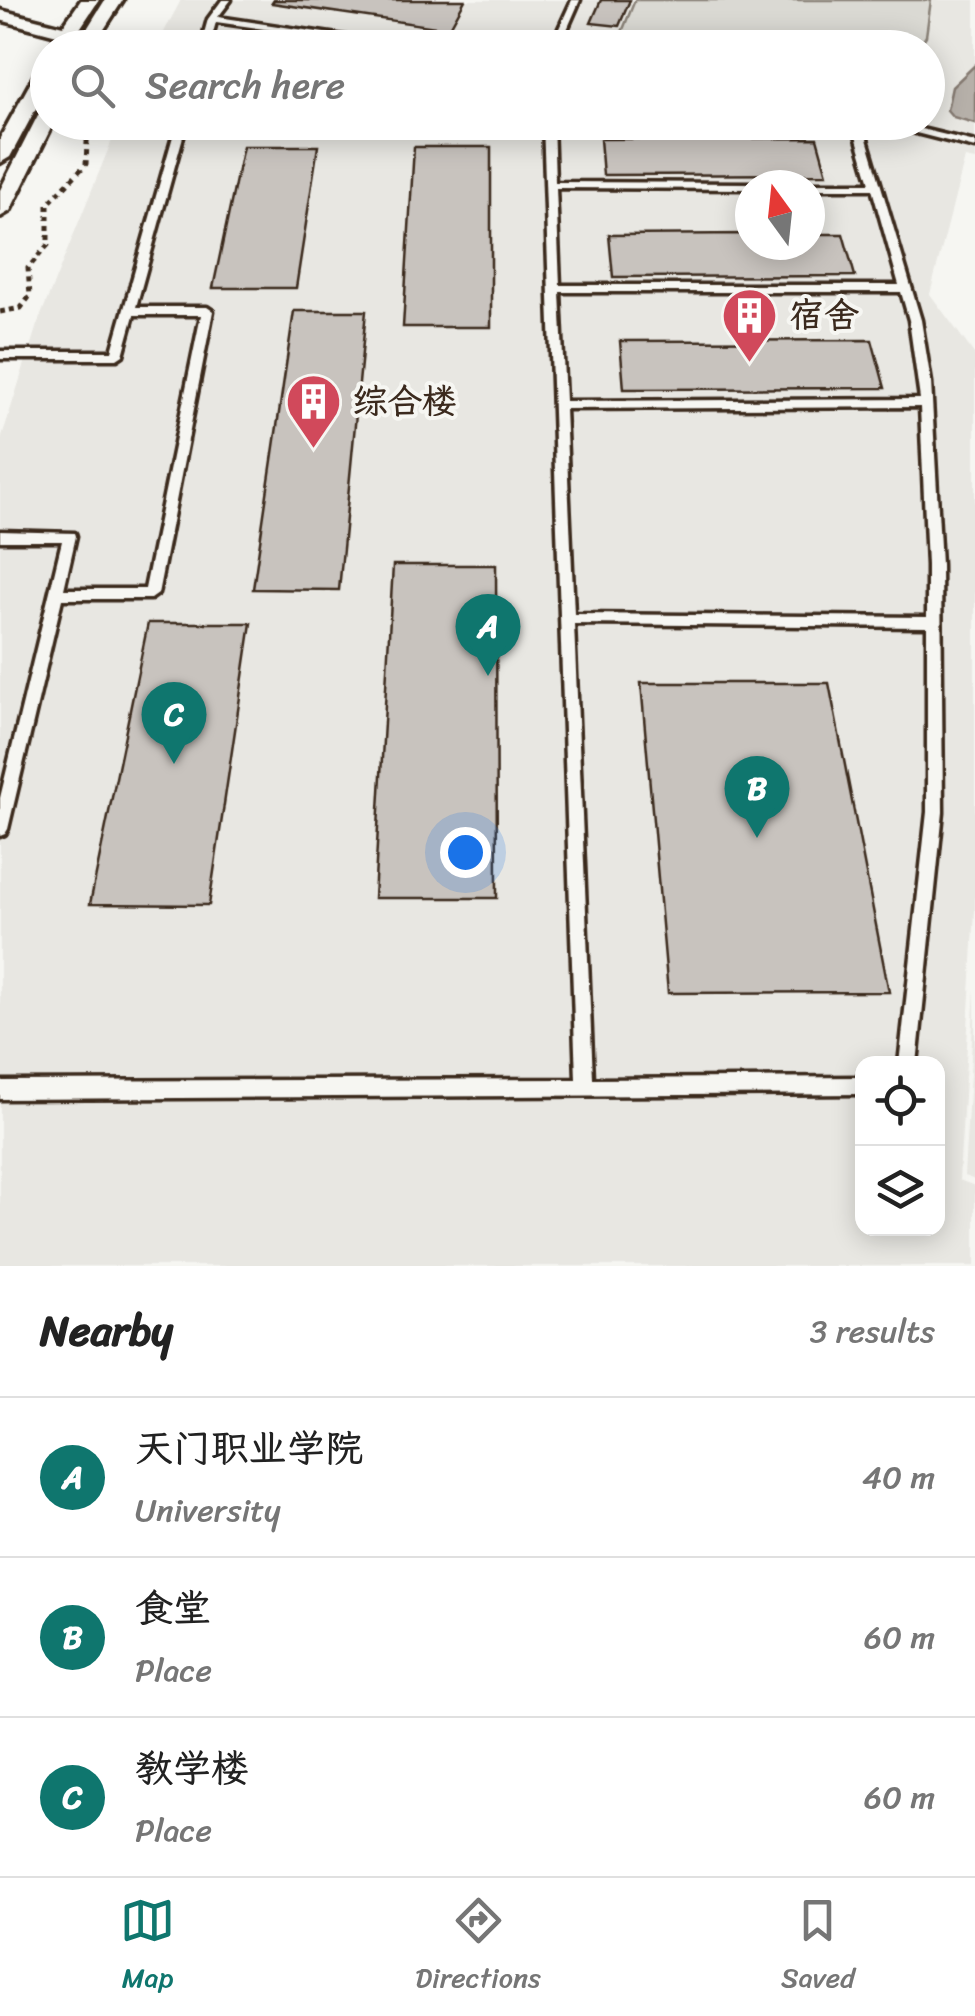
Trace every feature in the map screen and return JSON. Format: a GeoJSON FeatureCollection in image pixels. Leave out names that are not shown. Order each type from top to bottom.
{"type":"FeatureCollection","features":[{"type":"Feature","properties":{"kind":"street"},"geometry":{"type":"LineString","coordinates":[[69,30],[90,0]]}},
{"type":"Feature","properties":{"kind":"street"},"geometry":{"type":"LineString","coordinates":[[94,30],[114,0]]}},
{"type":"Feature","properties":{"kind":"street"},"geometry":{"type":"LineString","coordinates":[[0,16],[36,30]]}},
{"type":"Feature","properties":{"kind":"street"},"geometry":{"type":"LineString","coordinates":[[0,25],[30,32]]}},
{"type":"Feature","properties":{"kind":"street"},"geometry":{"type":"LineString","coordinates":[[0,156],[30,101]]}},
{"type":"Feature","properties":{"kind":"street"},"geometry":{"type":"LineString","coordinates":[[0,211],[36,140]]}},
{"type":"Feature","properties":{"kind":"lane"},"geometry":{"type":"LineString","coordinates":[[209,30],[226,0]]}},
{"type":"Feature","properties":{"kind":"lane"},"geometry":{"type":"LineString","coordinates":[[562,30],[576,0]]}},
{"type":"Feature","properties":{"kind":"lane"},"geometry":{"type":"LineString","coordinates":[[212,19],[291,30]]}},
{"type":"Feature","properties":{"kind":"lane"},"geometry":{"type":"LineString","coordinates":[[945,138],[975,145]]}},
{"type":"Feature","properties":{"kind":"lane"},"geometry":{"type":"LineString","coordinates":[[0,355],[117,355],[177,140]]}},
{"type":"Feature","properties":{"kind":"lane"},"geometry":{"type":"LineString","coordinates":[[549,140],[585,1087]]}},
{"type":"Feature","properties":{"kind":"lane"},"geometry":{"type":"LineString","coordinates":[[862,140],[915,320],[925,402],[934,622],[935,812],[909,1056]]}},
{"type":"Feature","properties":{"kind":"lane"},"geometry":{"type":"LineString","coordinates":[[550,185],[735,186]]}},
{"type":"Feature","properties":{"kind":"lane"},"geometry":{"type":"LineString","coordinates":[[825,186],[876,186]]}},
{"type":"Feature","properties":{"kind":"lane"},"geometry":{"type":"LineString","coordinates":[[554,289],[905,288]]}},
{"type":"Feature","properties":{"kind":"lane"},"geometry":{"type":"LineString","coordinates":[[56,594],[151,594],[207,311],[130,310]]}},
{"type":"Feature","properties":{"kind":"lane"},"geometry":{"type":"LineString","coordinates":[[559,404],[925,402]]}},
{"type":"Feature","properties":{"kind":"lane"},"geometry":{"type":"LineString","coordinates":[[0,536],[70,536],[0,828]]}},
{"type":"Feature","properties":{"kind":"lane"},"geometry":{"type":"LineString","coordinates":[[567,619],[934,622]]}},
{"type":"Feature","properties":{"kind":"lane"},"geometry":{"type":"LineString","coordinates":[[0,1090],[855,1086]]}},
{"type":"Feature","properties":{"kind":"path"},"geometry":{"type":"LineString","coordinates":[[0,312],[20,308],[30,296],[28,268],[48,245],[46,208],[54,195],[83,171],[91,150],[88,140]]}},
{"type":"Feature","properties":{"kind":"shaded area"},"geometry":{"type":"Polygon","coordinates":[[[181,0],[975,0],[975,160],[965,158],[930,294],[975,355],[975,910],[959,1180],[975,1186],[975,1266],[0,1266],[0,443],[37,325],[112,140],[945,140],[945,30],[165,30],[181,0]]]}},
{"type":"Feature","properties":{"kind":"shaded area"},"geometry":{"type":"Polygon","coordinates":[[[635,0],[931,0],[927,30],[623,30],[635,0]]]}},
{"type":"Feature","properties":{"kind":"shaded area"},"geometry":{"type":"Polygon","coordinates":[[[975,65],[975,123],[953,117],[947,110],[952,87],[975,65]]]}},
{"type":"Feature","properties":{"kind":"shaded area"},"geometry":{"type":"Polygon","coordinates":[[[975,989],[975,1180],[964,1176],[975,989]]]}},
{"type":"Feature","properties":{"kind":"building"},"geometry":{"type":"Polygon","coordinates":[[[465,0],[449,29],[272,3],[465,0]]]}},
{"type":"Feature","properties":{"kind":"building"},"geometry":{"type":"Polygon","coordinates":[[[601,0],[630,0],[619,26],[591,23],[601,0]]]}},
{"type":"Feature","properties":{"kind":"building"},"geometry":{"type":"Polygon","coordinates":[[[600,140],[818,140],[827,174],[825,170],[735,170],[735,174],[603,175],[600,140]]]}},
{"type":"Feature","properties":{"kind":"building"},"geometry":{"type":"Polygon","coordinates":[[[243,146],[318,146],[296,288],[213,288],[243,146]]]}},
{"type":"Feature","properties":{"kind":"building"},"geometry":{"type":"Polygon","coordinates":[[[414,147],[491,147],[491,327],[403,327],[414,147]]]}},
{"type":"Feature","properties":{"kind":"building","name":"宿舍"},"geometry":{"type":"Polygon","coordinates":[[[735,234],[735,260],[825,260],[825,234],[843,234],[855,276],[613,277],[609,235],[735,234]]]}},
{"type":"Feature","properties":{"kind":"building","name":"综合楼"},"geometry":{"type":"Polygon","coordinates":[[[294,311],[366,311],[339,590],[253,589],[294,311]]]}},
{"type":"Feature","properties":{"kind":"building","name":"宿舍"},"geometry":{"type":"Polygon","coordinates":[[[872,340],[885,388],[624,389],[620,341],[872,340]]]}},
{"type":"Feature","properties":{"kind":"building"},"geometry":{"type":"Polygon","coordinates":[[[393,565],[496,565],[497,898],[374,898],[393,565]]]}},
{"type":"Feature","properties":{"kind":"building"},"geometry":{"type":"Polygon","coordinates":[[[148,623],[251,623],[209,905],[90,904],[148,623]]]}},
{"type":"Feature","properties":{"kind":"building"},"geometry":{"type":"Polygon","coordinates":[[[641,683],[829,683],[889,992],[668,993],[641,683]]]}},
{"type":"Feature","properties":{"kind":"place","name":"宿舍"},"geometry":{"type":"Point","coordinates":[750,364]}},
{"type":"Feature","properties":{"kind":"place","name":"综合楼"},"geometry":{"type":"Point","coordinates":[313,450]}},
{"type":"Feature","properties":{"kind":"place","name":"天门职业学院"},"geometry":{"type":"Point","coordinates":[488,676]}},
{"type":"Feature","properties":{"kind":"place","name":"教学楼"},"geometry":{"type":"Point","coordinates":[174,764]}},
{"type":"Feature","properties":{"kind":"place","name":"食堂"},"geometry":{"type":"Point","coordinates":[757,838]}}]}
